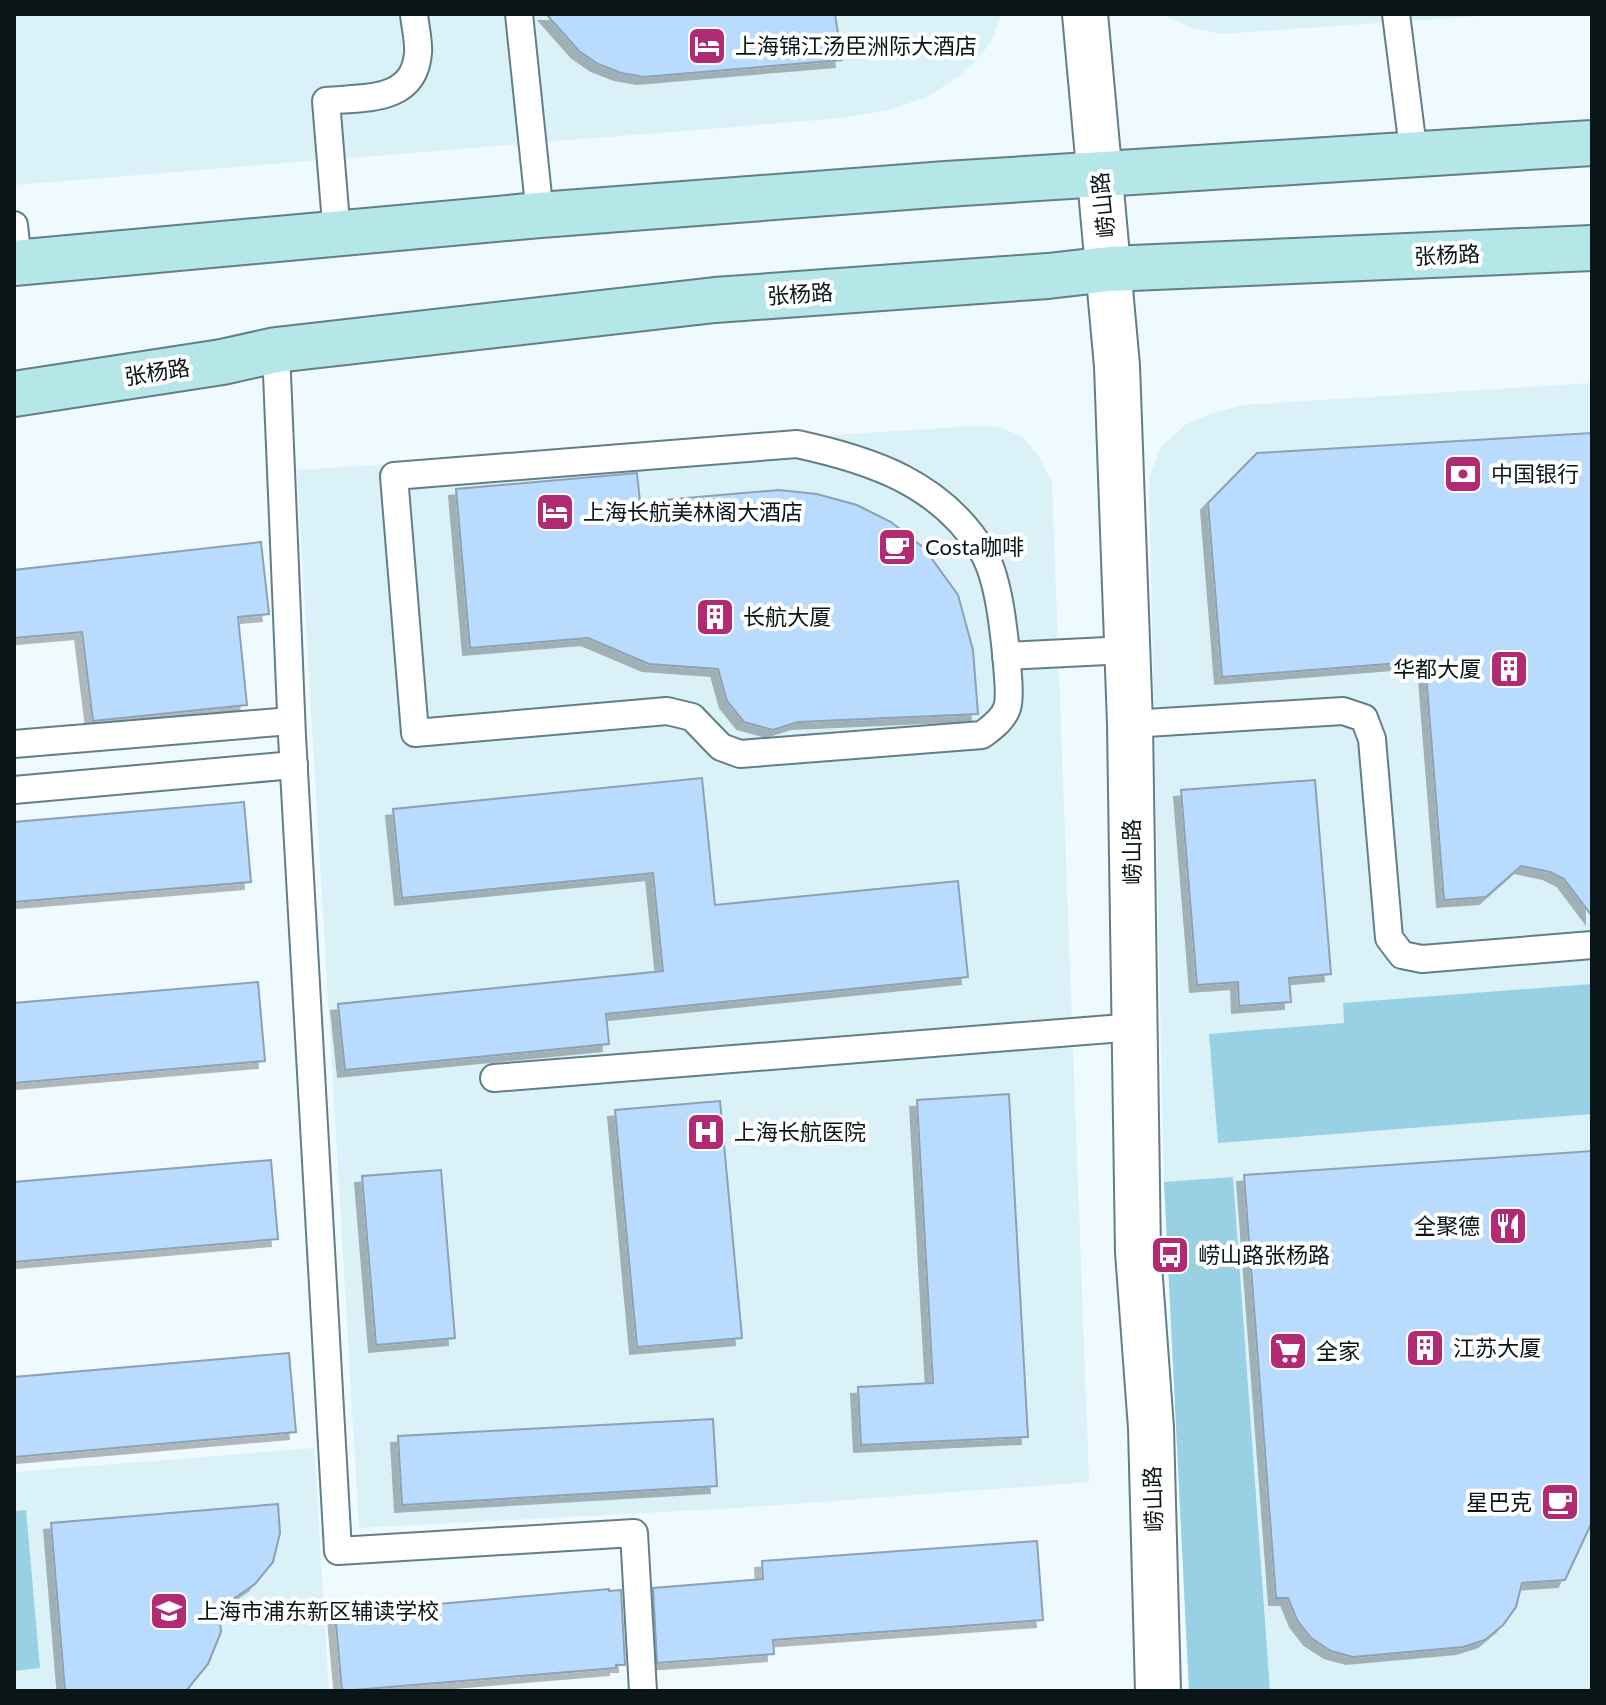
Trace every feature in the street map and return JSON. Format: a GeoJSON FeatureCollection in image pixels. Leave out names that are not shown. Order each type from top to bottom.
{"type":"FeatureCollection","features":[{"type":"Feature","properties":{"kind":"main road"},"geometry":{"type":"LineString","coordinates":[[15,260],[223,246],[540,215],[1592,143]]}},
{"type":"Feature","properties":{"kind":"main road","name":"张杨路"},"geometry":{"type":"LineString","coordinates":[[14,394],[222,362],[276,350],[715,300],[1109,269],[1592,248]]}},
{"type":"Feature","properties":{"kind":"main road"},"geometry":{"type":"LineString","coordinates":[[14,362],[222,362]]}},
{"type":"Feature","properties":{"kind":"street","name":"崂山路"},"geometry":{"type":"LineString","coordinates":[[1085,14],[1117,366],[1130,724],[1138,1252],[1151,1428],[1158,1691]]}},
{"type":"Feature","properties":{"kind":"lane"},"geometry":{"type":"LineString","coordinates":[[337,235],[326,101],[390,94],[411,79],[418,53],[414,14]]}},
{"type":"Feature","properties":{"kind":"lane"},"geometry":{"type":"LineString","coordinates":[[519,14],[540,215]]}},
{"type":"Feature","properties":{"kind":"lane"},"geometry":{"type":"LineString","coordinates":[[1396,14],[1414,156]]}},
{"type":"Feature","properties":{"kind":"lane"},"geometry":{"type":"LineString","coordinates":[[276,350],[291,721],[338,1551],[634,1533],[643,1691]]}},
{"type":"Feature","properties":{"kind":"lane"},"geometry":{"type":"LineString","coordinates":[[797,444],[850,455],[899,474],[948,508],[984,553],[1000,605],[1006,656],[1007,708],[997,723],[982,735],[740,754],[721,747],[692,717],[667,711],[415,733],[394,476],[797,444]]}},
{"type":"Feature","properties":{"kind":"lane"},"geometry":{"type":"LineString","coordinates":[[1006,656],[1127,650]]}},
{"type":"Feature","properties":{"kind":"lane"},"geometry":{"type":"LineString","coordinates":[[1130,724],[1343,711],[1364,718],[1372,739],[1389,938],[1402,955],[1422,959],[1592,945]]}},
{"type":"Feature","properties":{"kind":"lane"},"geometry":{"type":"LineString","coordinates":[[14,744],[291,721]]}},
{"type":"Feature","properties":{"kind":"lane"},"geometry":{"type":"LineString","coordinates":[[14,790],[294,765]]}},
{"type":"Feature","properties":{"kind":"lane"},"geometry":{"type":"LineString","coordinates":[[494,1078],[1135,1027]]}},
{"type":"Feature","properties":{"kind":"shaded area"},"geometry":{"type":"Polygon","coordinates":[[[14,14],[1001,14],[992,40],[978,59],[959,76],[927,97],[889,110],[843,118],[14,185],[14,14]]]}},
{"type":"Feature","properties":{"kind":"shaded area"},"geometry":{"type":"Polygon","coordinates":[[[1161,14],[1511,14],[1221,34],[1192,28],[1161,14]]]}},
{"type":"Feature","properties":{"kind":"shaded area"},"geometry":{"type":"Polygon","coordinates":[[[1592,383],[1592,1691],[1189,1691],[1164,1182],[1149,478],[1160,448],[1185,425],[1212,413],[1244,405],[1592,383]]]}},
{"type":"Feature","properties":{"kind":"shaded area","name":"上海长航医院"},"geometry":{"type":"Polygon","coordinates":[[[974,426],[999,427],[1023,437],[1041,459],[1052,484],[1089,1482],[738,1508],[359,1528],[297,470],[974,426]]]}},
{"type":"Feature","properties":{"kind":"shaded area"},"geometry":{"type":"Polygon","coordinates":[[[1592,984],[1592,1114],[1218,1143],[1209,1034],[1344,1023],[1343,1003],[1592,984]]]}},
{"type":"Feature","properties":{"kind":"shaded area"},"geometry":{"type":"Polygon","coordinates":[[[1233,1177],[1270,1691],[1189,1691],[1164,1182],[1233,1177]]]}},
{"type":"Feature","properties":{"kind":"shaded area","name":"上海市浦东新区辅读学校"},"geometry":{"type":"Polygon","coordinates":[[[314,1448],[329,1691],[14,1691],[14,1472],[314,1448]]]}},
{"type":"Feature","properties":{"kind":"shaded area"},"geometry":{"type":"Polygon","coordinates":[[[26,1510],[40,1668],[14,1671],[14,1511],[26,1510]]]}},
{"type":"Feature","properties":{"kind":"building","name":"上海锦江汤臣洲际大酒店"},"geometry":{"type":"Polygon","coordinates":[[[546,14],[835,14],[842,60],[644,77],[621,73],[598,64],[579,51],[546,14]]]}},
{"type":"Feature","properties":{"kind":"building","name":"华都大厦"},"geometry":{"type":"Polygon","coordinates":[[[1592,433],[1592,916],[1564,879],[1550,872],[1521,866],[1486,897],[1444,900],[1425,661],[1222,677],[1208,503],[1257,453],[1592,433]]]}},
{"type":"Feature","properties":{"kind":"building","name":"长航大厦"},"geometry":{"type":"Polygon","coordinates":[[[637,473],[640,502],[779,490],[817,494],[857,505],[891,522],[924,548],[958,595],[973,650],[978,714],[798,722],[773,730],[744,722],[727,701],[718,669],[649,664],[588,638],[470,648],[456,489],[637,473]]]}},
{"type":"Feature","properties":{"kind":"building"},"geometry":{"type":"Polygon","coordinates":[[[261,542],[269,614],[238,617],[247,705],[93,721],[82,632],[14,638],[14,570],[261,542]]]}},
{"type":"Feature","properties":{"kind":"building"},"geometry":{"type":"Polygon","coordinates":[[[702,778],[715,905],[958,881],[968,977],[606,1014],[609,1044],[345,1070],[338,1004],[663,971],[653,873],[402,898],[393,809],[702,778]]]}},
{"type":"Feature","properties":{"kind":"building"},"geometry":{"type":"Polygon","coordinates":[[[1315,780],[1331,974],[1289,978],[1291,1002],[1239,1006],[1238,982],[1197,985],[1181,790],[1315,780]]]}},
{"type":"Feature","properties":{"kind":"building"},"geometry":{"type":"Polygon","coordinates":[[[244,802],[251,882],[14,902],[14,822],[244,802]]]}},
{"type":"Feature","properties":{"kind":"building"},"geometry":{"type":"Polygon","coordinates":[[[258,982],[265,1061],[14,1083],[14,1003],[258,982]]]}},
{"type":"Feature","properties":{"kind":"building"},"geometry":{"type":"Polygon","coordinates":[[[1009,1094],[1028,1437],[861,1445],[858,1387],[933,1383],[917,1100],[1009,1094]]]}},
{"type":"Feature","properties":{"kind":"building"},"geometry":{"type":"Polygon","coordinates":[[[720,1101],[742,1338],[637,1347],[615,1110],[720,1101]]]}},
{"type":"Feature","properties":{"kind":"building","name":"江苏大厦"},"geometry":{"type":"Polygon","coordinates":[[[1592,1151],[1592,1522],[1565,1580],[1522,1583],[1516,1607],[1503,1625],[1485,1640],[1463,1647],[1353,1657],[1331,1651],[1311,1638],[1297,1620],[1288,1598],[1276,1598],[1244,1175],[1592,1151]]]}},
{"type":"Feature","properties":{"kind":"building"},"geometry":{"type":"Polygon","coordinates":[[[271,1160],[278,1239],[14,1262],[14,1182],[271,1160]]]}},
{"type":"Feature","properties":{"kind":"building"},"geometry":{"type":"Polygon","coordinates":[[[441,1170],[455,1338],[376,1345],[362,1176],[441,1170]]]}},
{"type":"Feature","properties":{"kind":"building"},"geometry":{"type":"Polygon","coordinates":[[[289,1353],[296,1432],[14,1457],[14,1377],[289,1353]]]}},
{"type":"Feature","properties":{"kind":"building"},"geometry":{"type":"Polygon","coordinates":[[[713,1419],[717,1486],[402,1505],[398,1436],[713,1419]]]}},
{"type":"Feature","properties":{"kind":"building"},"geometry":{"type":"Polygon","coordinates":[[[278,1504],[280,1533],[273,1562],[255,1584],[219,1609],[221,1632],[208,1664],[186,1691],[65,1691],[51,1523],[278,1504]]]}},
{"type":"Feature","properties":{"kind":"building"},"geometry":{"type":"Polygon","coordinates":[[[1037,1541],[1043,1620],[773,1640],[774,1654],[657,1663],[653,1588],[763,1579],[762,1561],[1037,1541]]]}},
{"type":"Feature","properties":{"kind":"building"},"geometry":{"type":"Polygon","coordinates":[[[621,1590],[625,1665],[342,1691],[335,1613],[621,1590]]]}},
{"type":"Feature","properties":{"kind":"place","name":"上海锦江汤臣洲际大酒店"},"geometry":{"type":"Point","coordinates":[707,46]}},
{"type":"Feature","properties":{"kind":"place","name":"中国银行"},"geometry":{"type":"Point","coordinates":[1463,474]}},
{"type":"Feature","properties":{"kind":"place","name":"上海长航美林阁大酒店"},"geometry":{"type":"Point","coordinates":[555,512]}},
{"type":"Feature","properties":{"kind":"place","name":"Costa咖啡"},"geometry":{"type":"Point","coordinates":[897,547]}},
{"type":"Feature","properties":{"kind":"place","name":"长航大厦"},"geometry":{"type":"Point","coordinates":[715,617]}},
{"type":"Feature","properties":{"kind":"place","name":"华都大厦"},"geometry":{"type":"Point","coordinates":[1509,669]}},
{"type":"Feature","properties":{"kind":"place","name":"上海长航医院"},"geometry":{"type":"Point","coordinates":[706,1132]}},
{"type":"Feature","properties":{"kind":"place","name":"全聚德"},"geometry":{"type":"Point","coordinates":[1508,1226]}},
{"type":"Feature","properties":{"kind":"place","name":"崂山路张杨路"},"geometry":{"type":"Point","coordinates":[1170,1255]}},
{"type":"Feature","properties":{"kind":"place","name":"江苏大厦"},"geometry":{"type":"Point","coordinates":[1425,1348]}},
{"type":"Feature","properties":{"kind":"place","name":"全家"},"geometry":{"type":"Point","coordinates":[1288,1351]}},
{"type":"Feature","properties":{"kind":"place","name":"星巴克"},"geometry":{"type":"Point","coordinates":[1560,1502]}},
{"type":"Feature","properties":{"kind":"place","name":"上海市浦东新区辅读学校"},"geometry":{"type":"Point","coordinates":[169,1611]}}]}
